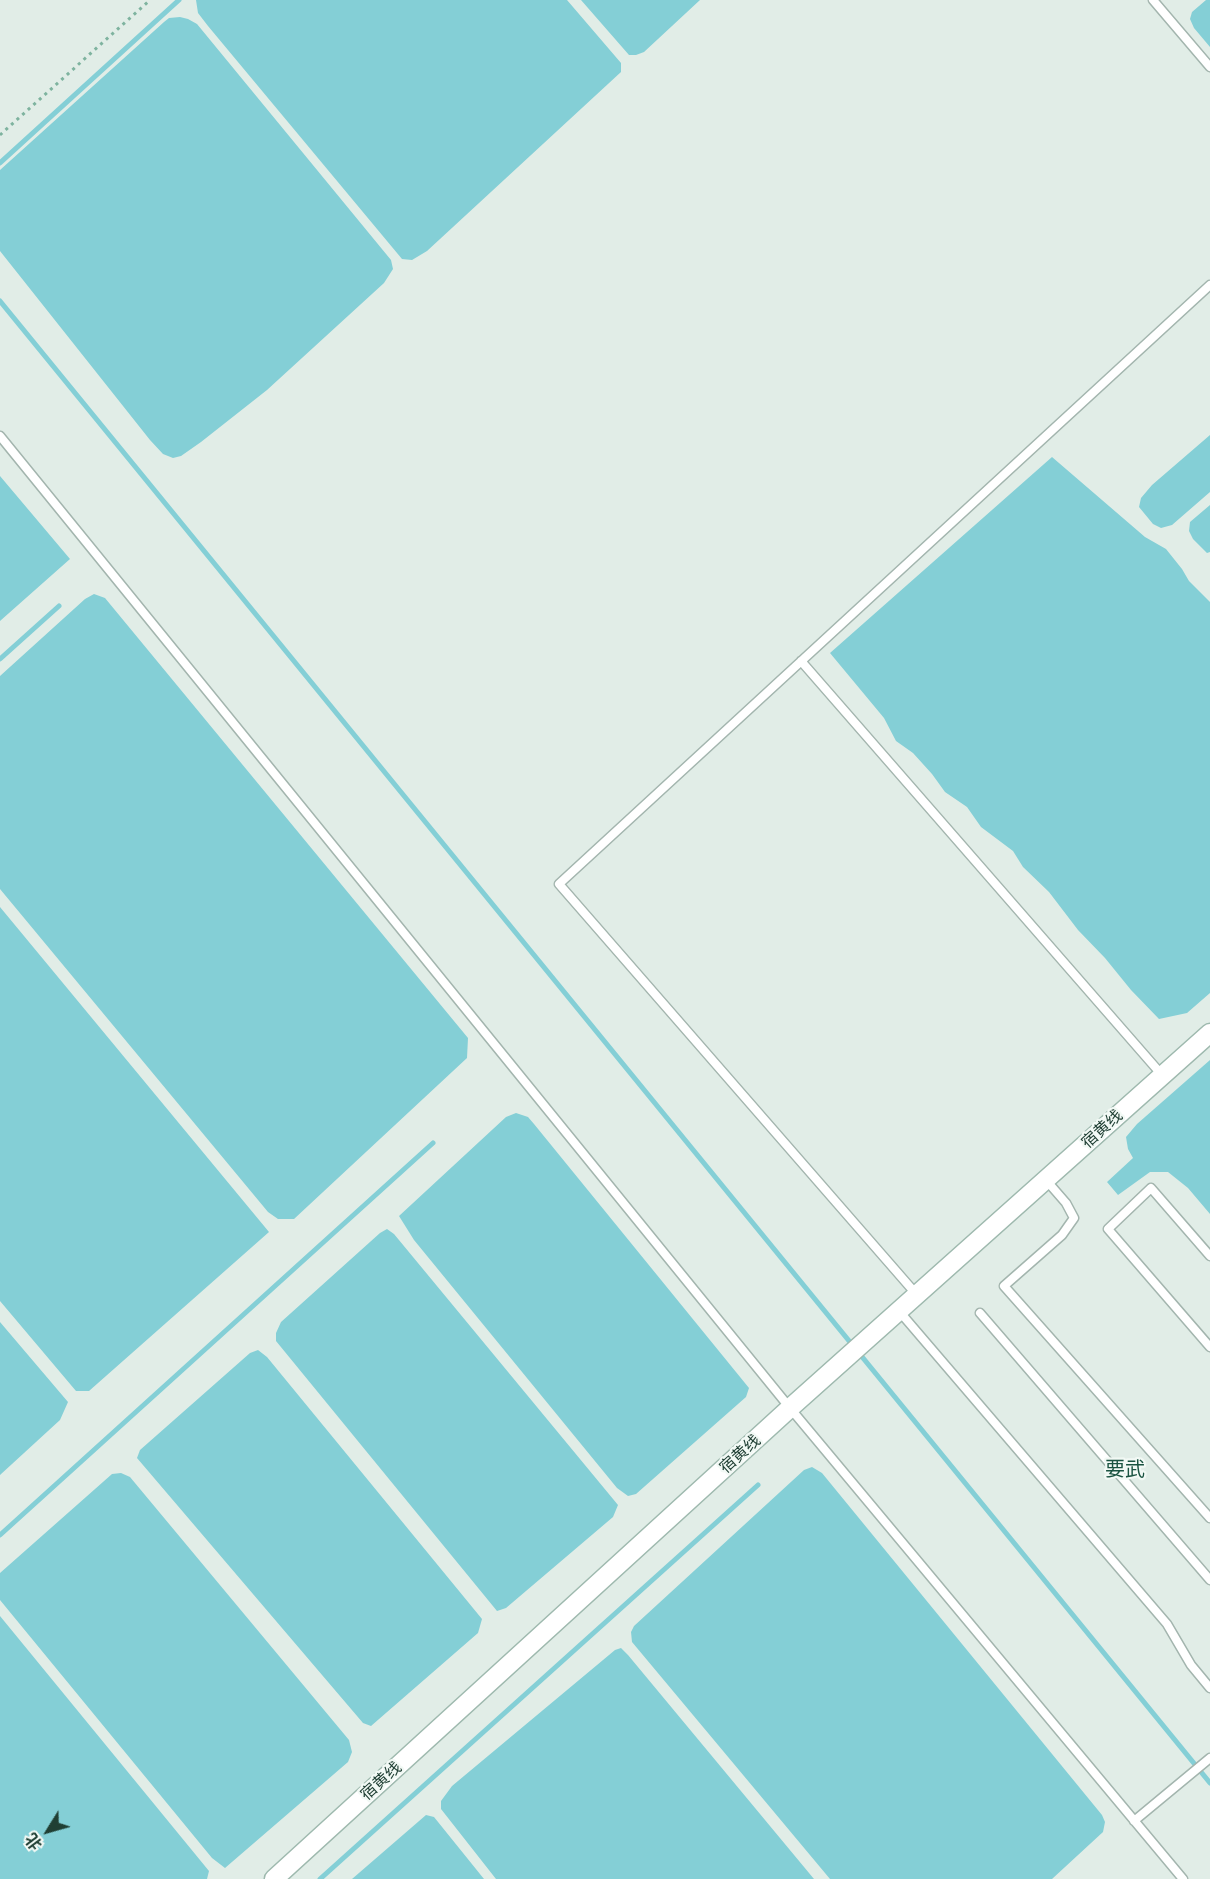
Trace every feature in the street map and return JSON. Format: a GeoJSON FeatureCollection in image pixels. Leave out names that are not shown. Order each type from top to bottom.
{"type":"FeatureCollection","features":[{"type":"Feature","properties":{"kind":"main road","name":"宿黄线"},"geometry":{"type":"LineString","coordinates":[[274,1879],[790,1408],[1210,1033]]}},
{"type":"Feature","properties":{"kind":"lane"},"geometry":{"type":"LineString","coordinates":[[1153,0],[1210,67]]}},
{"type":"Feature","properties":{"kind":"lane"},"geometry":{"type":"LineString","coordinates":[[917,1295],[559,884],[1210,285]]}},
{"type":"Feature","properties":{"kind":"lane"},"geometry":{"type":"LineString","coordinates":[[0,436],[790,1408],[1183,1879]]}},
{"type":"Feature","properties":{"kind":"lane"},"geometry":{"type":"LineString","coordinates":[[801,661],[1162,1075]]}},
{"type":"Feature","properties":{"kind":"lane"},"geometry":{"type":"LineString","coordinates":[[1046,1180],[1066,1203],[1074,1218],[1062,1235],[1004,1286],[1210,1518]]}},
{"type":"Feature","properties":{"kind":"lane"},"geometry":{"type":"LineString","coordinates":[[1210,1256],[1151,1188],[1108,1229],[1210,1347]]}},
{"type":"Feature","properties":{"kind":"lane"},"geometry":{"type":"LineString","coordinates":[[980,1313],[1210,1580]]}},
{"type":"Feature","properties":{"kind":"lane"},"geometry":{"type":"LineString","coordinates":[[893,1317],[1167,1624],[1191,1665],[1210,1688]]}},
{"type":"Feature","properties":{"kind":"lane"},"geometry":{"type":"LineString","coordinates":[[1134,1821],[1207,1760]]}},
{"type":"Feature","properties":{"kind":"path"},"geometry":{"type":"LineString","coordinates":[[0,135],[150,0]]}},
{"type":"Feature","properties":{"kind":"water"},"geometry":{"type":"Polygon","coordinates":[[[196,0],[567,0],[621,63],[621,72],[427,251],[412,260],[402,259],[208,26],[198,13],[196,0]]]}},
{"type":"Feature","properties":{"kind":"water"},"geometry":{"type":"Polygon","coordinates":[[[581,0],[700,0],[644,52],[629,55],[581,0]]]}},
{"type":"Feature","properties":{"kind":"water"},"geometry":{"type":"Polygon","coordinates":[[[1206,0],[1210,0],[1210,47],[1194,28],[1190,19],[1192,12],[1206,0]]]}},
{"type":"Feature","properties":{"kind":"water"},"geometry":{"type":"Polygon","coordinates":[[[180,17],[197,24],[391,260],[393,269],[384,283],[267,390],[201,442],[181,456],[173,458],[163,454],[150,440],[0,251],[0,170],[164,22],[169,18],[180,17]]]}},
{"type":"Feature","properties":{"kind":"water"},"geometry":{"type":"Polygon","coordinates":[[[1210,435],[1210,492],[1172,525],[1161,528],[1153,524],[1139,507],[1141,498],[1152,485],[1210,435]]]}},
{"type":"Feature","properties":{"kind":"water"},"geometry":{"type":"Polygon","coordinates":[[[1052,457],[1145,537],[1166,549],[1189,581],[1210,602],[1210,993],[1187,1013],[1159,1019],[1078,930],[1049,892],[1023,867],[1013,851],[981,827],[967,807],[945,792],[913,753],[896,741],[884,718],[830,653],[1052,457]]]}},
{"type":"Feature","properties":{"kind":"water"},"geometry":{"type":"Polygon","coordinates":[[[0,476],[70,559],[0,621],[0,476]]]}},
{"type":"Feature","properties":{"kind":"water"},"geometry":{"type":"Polygon","coordinates":[[[1210,505],[1210,552],[1207,553],[1193,539],[1189,531],[1190,522],[1210,505]]]}},
{"type":"Feature","properties":{"kind":"water"},"geometry":{"type":"Polygon","coordinates":[[[94,594],[105,598],[468,1038],[467,1058],[294,1219],[278,1219],[268,1212],[0,889],[0,676],[85,599],[94,594]]]}},
{"type":"Feature","properties":{"kind":"water"},"geometry":{"type":"Polygon","coordinates":[[[0,907],[269,1232],[89,1391],[76,1391],[0,1301],[0,907]]]}},
{"type":"Feature","properties":{"kind":"water"},"geometry":{"type":"Polygon","coordinates":[[[1210,1060],[1210,1214],[1188,1188],[1168,1172],[1150,1172],[1118,1195],[1107,1182],[1133,1158],[1128,1149],[1126,1137],[1137,1124],[1210,1060]]]}},
{"type":"Feature","properties":{"kind":"water"},"geometry":{"type":"Polygon","coordinates":[[[516,1113],[528,1117],[534,1124],[749,1388],[746,1397],[636,1494],[628,1496],[617,1488],[414,1240],[399,1216],[506,1117],[516,1113]]]}},
{"type":"Feature","properties":{"kind":"water"},"geometry":{"type":"Polygon","coordinates":[[[387,1229],[394,1234],[618,1505],[613,1517],[506,1608],[497,1611],[276,1341],[276,1333],[281,1322],[387,1229]]]}},
{"type":"Feature","properties":{"kind":"water"},"geometry":{"type":"Polygon","coordinates":[[[0,1322],[68,1402],[60,1420],[0,1475],[0,1322]]]}},
{"type":"Feature","properties":{"kind":"water"},"geometry":{"type":"Polygon","coordinates":[[[258,1350],[267,1357],[482,1619],[478,1633],[371,1726],[363,1723],[137,1458],[140,1450],[250,1353],[258,1350]]]}},
{"type":"Feature","properties":{"kind":"water"},"geometry":{"type":"Polygon","coordinates":[[[812,1467],[822,1473],[1102,1815],[1105,1822],[1103,1832],[1052,1879],[830,1879],[632,1642],[631,1632],[634,1626],[804,1470],[812,1467]]]}},
{"type":"Feature","properties":{"kind":"water"},"geometry":{"type":"Polygon","coordinates":[[[121,1473],[130,1477],[349,1740],[352,1752],[348,1762],[225,1868],[212,1858],[0,1600],[0,1573],[112,1474],[121,1473]]]}},
{"type":"Feature","properties":{"kind":"water"},"geometry":{"type":"Polygon","coordinates":[[[0,1616],[209,1871],[207,1879],[0,1879],[0,1616]]]}},
{"type":"Feature","properties":{"kind":"water"},"geometry":{"type":"Polygon","coordinates":[[[621,1648],[814,1879],[496,1879],[441,1809],[441,1801],[452,1786],[615,1650],[621,1648]]]}},
{"type":"Feature","properties":{"kind":"water"},"geometry":{"type":"Polygon","coordinates":[[[426,1815],[434,1817],[484,1879],[352,1879],[426,1815]]]}},
{"type":"Feature","properties":{"kind":"waterway"},"geometry":{"type":"LineString","coordinates":[[0,163],[179,0]]}},
{"type":"Feature","properties":{"kind":"waterway"},"geometry":{"type":"LineString","coordinates":[[0,301],[1210,1783]]}},
{"type":"Feature","properties":{"kind":"waterway"},"geometry":{"type":"LineString","coordinates":[[0,659],[59,606]]}},
{"type":"Feature","properties":{"kind":"waterway"},"geometry":{"type":"LineString","coordinates":[[0,1535],[433,1143]]}},
{"type":"Feature","properties":{"kind":"waterway"},"geometry":{"type":"LineString","coordinates":[[320,1879],[758,1485]]}},
{"type":"Feature","properties":{"kind":"district","name":"要武"},"geometry":{"type":"Point","coordinates":[1125,1470]}}]}
